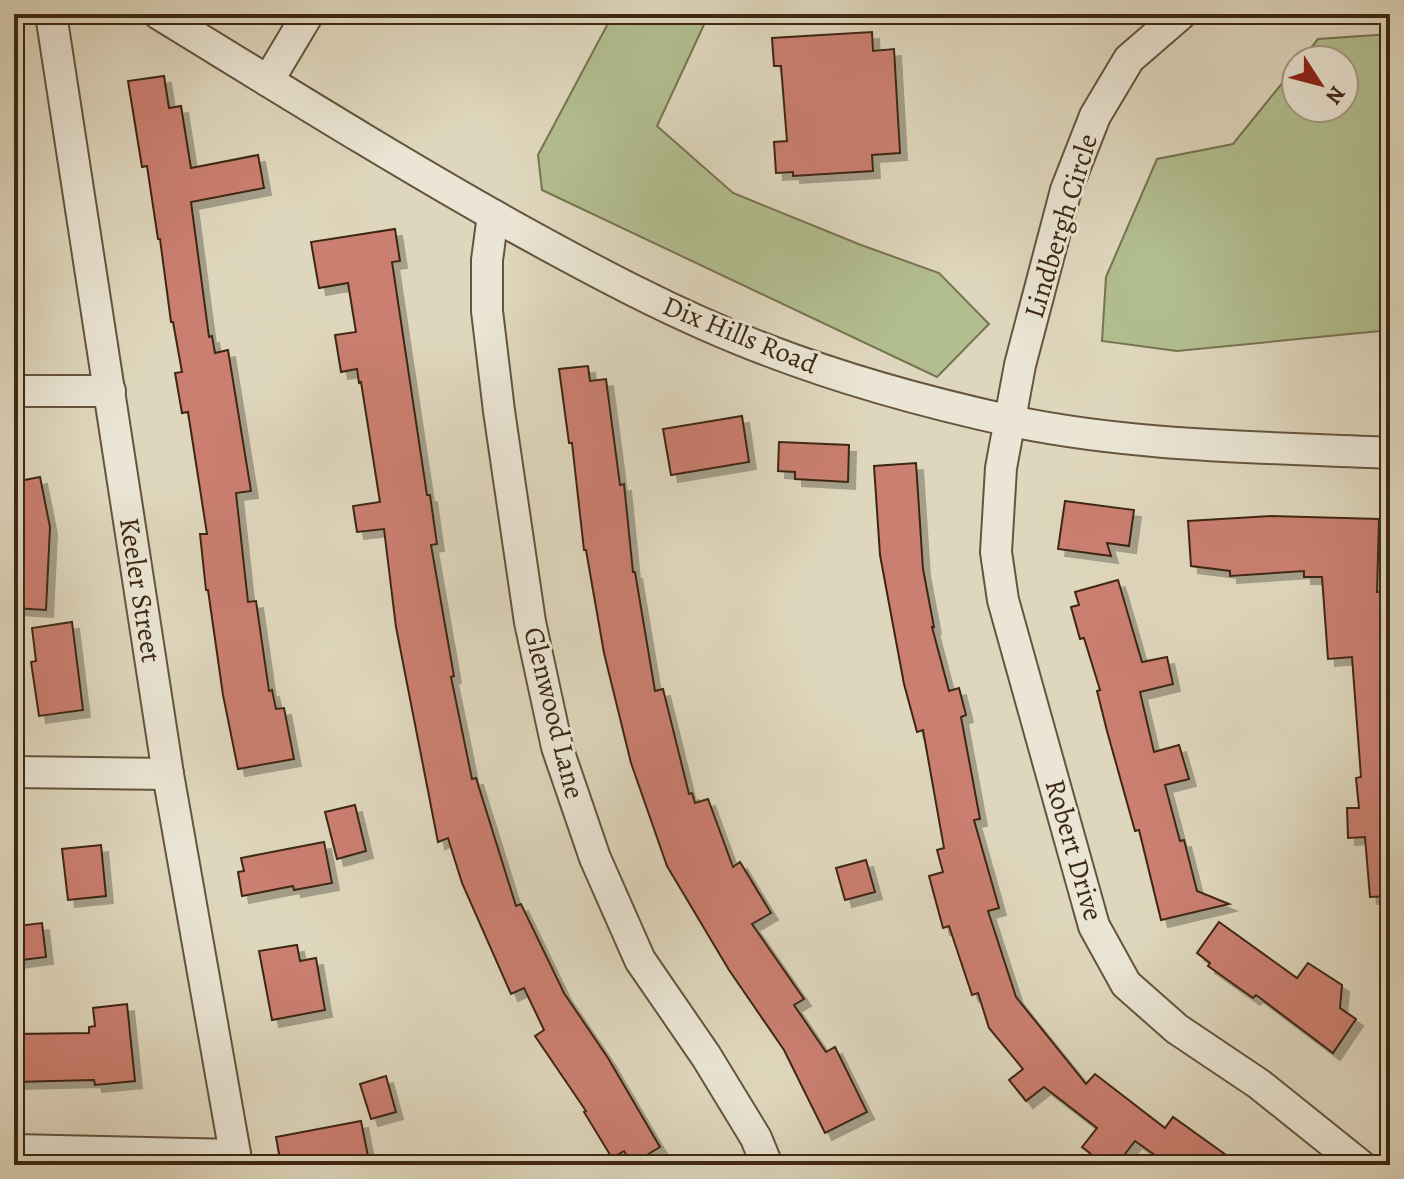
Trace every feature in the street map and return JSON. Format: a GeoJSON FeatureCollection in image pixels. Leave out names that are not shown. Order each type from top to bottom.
{"type":"FeatureCollection","features":[{"type":"Feature","properties":{"kind":"street","name":"Keeler Street"},"geometry":{"type":"LineString","coordinates":[[51,14],[168,774],[236,1160]]}},
{"type":"Feature","properties":{"kind":"street","name":"Dix Hills Road"},"geometry":{"type":"LineString","coordinates":[[159,14],[493,215],[586,267],[671,309],[767,350],[911,396],[1076,432],[1141,439],[1390,453]]}},
{"type":"Feature","properties":{"kind":"street"},"geometry":{"type":"LineString","coordinates":[[268,81],[308,14]]}},
{"type":"Feature","properties":{"kind":"street","name":"Lindbergh Circle"},"geometry":{"type":"LineString","coordinates":[[1011,420],[1020,365],[1066,190],[1095,116],[1129,59],[1181,14]]}},
{"type":"Feature","properties":{"kind":"street","name":"Glenwood Lane"},"geometry":{"type":"LineString","coordinates":[[493,215],[487,260],[487,311],[499,411],[530,622],[557,747],[595,858],[640,960],[706,1056],[756,1138],[767,1165]]}},
{"type":"Feature","properties":{"kind":"street"},"geometry":{"type":"LineString","coordinates":[[14,391],[110,391]]}},
{"type":"Feature","properties":{"kind":"street","name":"Robert Drive"},"geometry":{"type":"LineString","coordinates":[[1011,420],[1001,468],[996,552],[1003,600],[1094,926],[1126,984],[1136,993],[1177,1029],[1259,1084],[1360,1164]]}},
{"type":"Feature","properties":{"kind":"street"},"geometry":{"type":"LineString","coordinates":[[14,772],[168,774]]}},
{"type":"Feature","properties":{"kind":"street"},"geometry":{"type":"LineString","coordinates":[[14,1150],[236,1160]]}},
{"type":"Feature","properties":{"kind":"street"},"geometry":{"type":"LineString","coordinates":[[1360,1164],[1373,1165]]}},
{"type":"Feature","properties":{"kind":"green space"},"geometry":{"type":"Polygon","coordinates":[[[613,14],[709,14],[657,126],[733,193],[939,273],[989,324],[937,377],[542,190],[538,155],[613,14]]]}},
{"type":"Feature","properties":{"kind":"green space"},"geometry":{"type":"Polygon","coordinates":[[[1390,34],[1390,330],[1177,351],[1102,341],[1106,277],[1157,159],[1233,144],[1280,86],[1280,124],[1360,124],[1360,44],[1314,44],[1318,39],[1390,34]]]}},
{"type":"Feature","properties":{"kind":"building"},"geometry":{"type":"Polygon","coordinates":[[[872,32],[873,51],[894,49],[900,153],[872,155],[873,171],[793,176],[793,172],[776,173],[774,142],[787,141],[781,66],[774,66],[772,38],[872,32]]]}},
{"type":"Feature","properties":{"kind":"building"},"geometry":{"type":"Polygon","coordinates":[[[164,76],[169,108],[181,106],[191,168],[258,155],[264,188],[191,202],[209,337],[212,336],[215,353],[228,350],[251,491],[236,493],[248,602],[256,601],[269,691],[272,690],[276,709],[284,708],[294,759],[238,769],[206,590],[200,534],[207,534],[188,412],[182,413],[175,373],[182,372],[171,322],[147,166],[142,167],[128,81],[164,76]]]}},
{"type":"Feature","properties":{"kind":"building"},"geometry":{"type":"Polygon","coordinates":[[[395,229],[400,261],[392,262],[437,544],[431,545],[454,676],[451,677],[472,779],[476,778],[516,906],[521,904],[564,993],[608,1058],[660,1147],[632,1164],[624,1151],[612,1158],[586,1111],[535,1036],[544,1030],[524,988],[511,994],[462,883],[448,838],[438,842],[396,627],[384,529],[357,532],[353,506],[380,502],[361,382],[357,369],[341,372],[335,335],[356,332],[348,283],[319,288],[311,242],[395,229]]]}},
{"type":"Feature","properties":{"kind":"building"},"geometry":{"type":"Polygon","coordinates":[[[588,366],[590,381],[606,379],[620,485],[624,484],[633,572],[655,691],[663,689],[689,794],[692,793],[695,803],[708,799],[733,867],[740,862],[771,913],[752,924],[804,999],[794,1005],[826,1052],[835,1047],[867,1112],[825,1133],[784,1050],[729,970],[667,866],[631,763],[604,653],[584,550],[572,443],[569,443],[559,369],[588,366]]]}},
{"type":"Feature","properties":{"kind":"building"},"geometry":{"type":"Polygon","coordinates":[[[742,416],[749,462],[671,475],[663,429],[742,416]]]}},
{"type":"Feature","properties":{"kind":"building"},"geometry":{"type":"Polygon","coordinates":[[[779,442],[849,445],[848,482],[795,479],[795,472],[778,471],[779,442]]]}},
{"type":"Feature","properties":{"kind":"building"},"geometry":{"type":"Polygon","coordinates":[[[916,463],[923,569],[932,627],[949,691],[959,688],[966,715],[961,717],[980,819],[974,820],[999,908],[988,911],[1016,997],[1086,1084],[1095,1074],[1165,1128],[1173,1117],[1240,1165],[1169,1165],[1135,1141],[1118,1163],[1105,1165],[1082,1147],[1097,1128],[1044,1087],[1026,1101],[1009,1080],[1023,1069],[989,1028],[978,993],[972,995],[949,926],[943,928],[929,876],[943,872],[937,850],[944,848],[923,730],[917,732],[904,684],[880,555],[874,466],[916,463]]]}},
{"type":"Feature","properties":{"kind":"building"},"geometry":{"type":"Polygon","coordinates":[[[40,477],[50,527],[46,610],[14,608],[14,482],[40,477]]]}},
{"type":"Feature","properties":{"kind":"building"},"geometry":{"type":"Polygon","coordinates":[[[1065,501],[1134,510],[1129,546],[1107,543],[1111,556],[1058,549],[1065,501]]]}},
{"type":"Feature","properties":{"kind":"building"},"geometry":{"type":"Polygon","coordinates":[[[1271,516],[1379,519],[1377,592],[1390,591],[1390,896],[1370,897],[1365,837],[1348,838],[1347,808],[1359,808],[1356,778],[1361,777],[1352,657],[1328,659],[1322,577],[1304,577],[1304,571],[1230,576],[1230,571],[1191,566],[1188,521],[1271,516]]]}},
{"type":"Feature","properties":{"kind":"building"},"geometry":{"type":"Polygon","coordinates":[[[1118,580],[1142,662],[1167,657],[1173,684],[1140,692],[1154,752],[1179,745],[1189,779],[1165,785],[1197,891],[1229,904],[1161,920],[1139,830],[1135,831],[1107,731],[1097,691],[1100,690],[1071,607],[1079,605],[1075,592],[1118,580]]]}},
{"type":"Feature","properties":{"kind":"building"},"geometry":{"type":"Polygon","coordinates":[[[72,622],[83,710],[39,716],[31,662],[36,661],[32,628],[72,622]]]}},
{"type":"Feature","properties":{"kind":"building"},"geometry":{"type":"Polygon","coordinates":[[[355,805],[366,851],[337,859],[325,812],[355,805]]]}},
{"type":"Feature","properties":{"kind":"building"},"geometry":{"type":"Polygon","coordinates":[[[324,842],[332,883],[294,890],[293,886],[242,896],[238,872],[244,871],[241,858],[324,842]]]}},
{"type":"Feature","properties":{"kind":"building"},"geometry":{"type":"Polygon","coordinates":[[[101,845],[106,896],[68,900],[62,849],[101,845]]]}},
{"type":"Feature","properties":{"kind":"building"},"geometry":{"type":"Polygon","coordinates":[[[866,860],[875,892],[845,900],[836,868],[866,860]]]}},
{"type":"Feature","properties":{"kind":"building"},"geometry":{"type":"Polygon","coordinates":[[[1219,922],[1297,978],[1308,963],[1342,985],[1340,1008],[1356,1019],[1333,1053],[1256,995],[1253,998],[1208,966],[1210,963],[1197,953],[1219,922]]]}},
{"type":"Feature","properties":{"kind":"building"},"geometry":{"type":"Polygon","coordinates":[[[42,923],[46,957],[14,961],[17,926],[42,923]]]}},
{"type":"Feature","properties":{"kind":"building"},"geometry":{"type":"Polygon","coordinates":[[[297,945],[300,961],[316,958],[325,1010],[272,1020],[259,951],[297,945]]]}},
{"type":"Feature","properties":{"kind":"building"},"geometry":{"type":"Polygon","coordinates":[[[127,1004],[135,1081],[95,1085],[94,1080],[14,1082],[14,1034],[89,1033],[89,1027],[95,1026],[93,1008],[127,1004]]]}},
{"type":"Feature","properties":{"kind":"building"},"geometry":{"type":"Polygon","coordinates":[[[386,1076],[396,1112],[371,1119],[360,1084],[386,1076]]]}},
{"type":"Feature","properties":{"kind":"building"},"geometry":{"type":"Polygon","coordinates":[[[361,1121],[369,1161],[344,1165],[281,1165],[276,1137],[361,1121]]]}}]}
